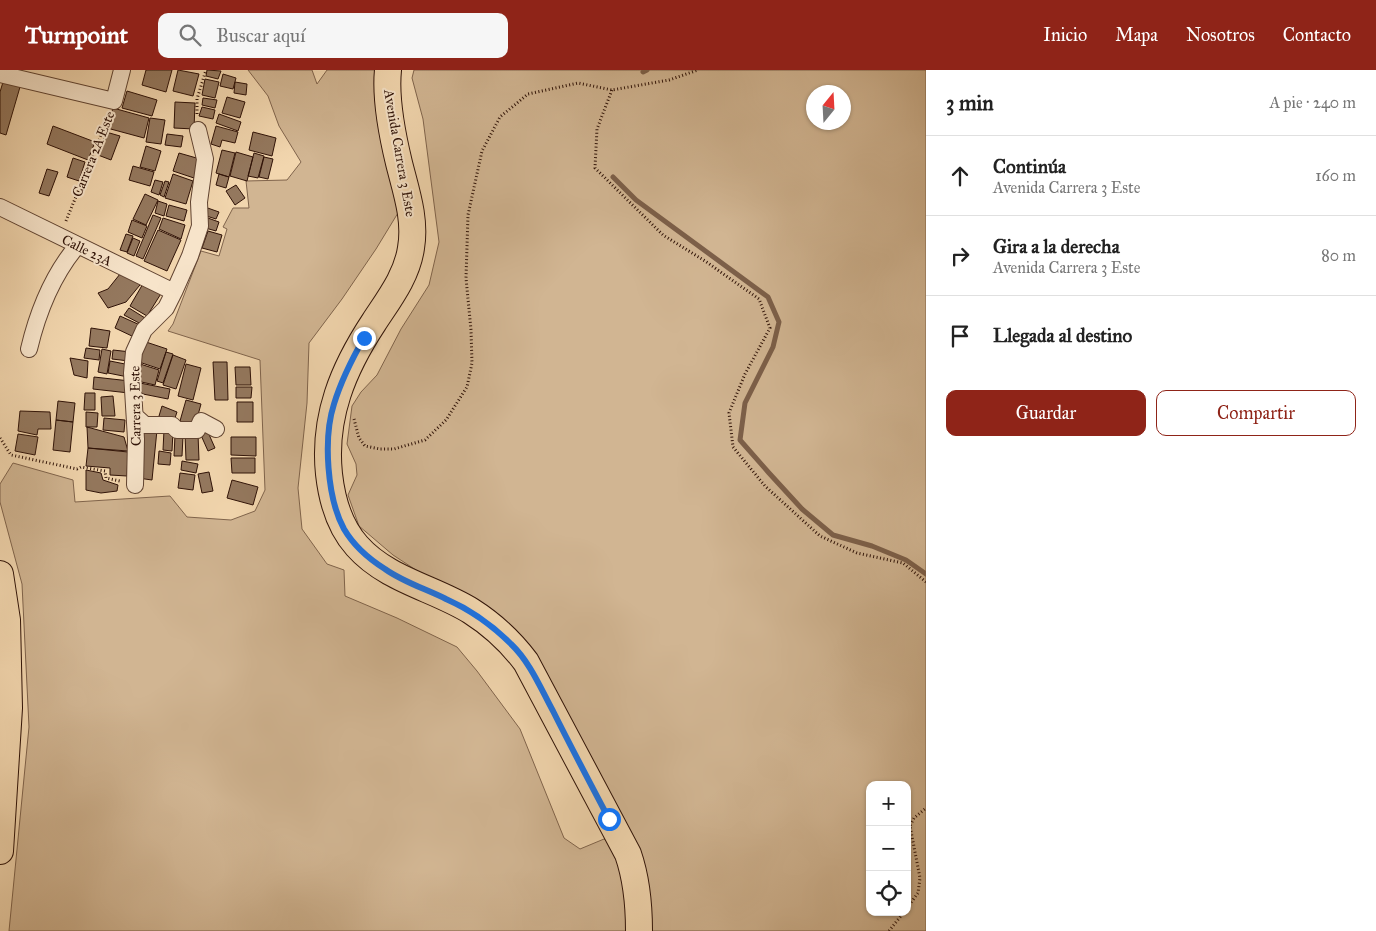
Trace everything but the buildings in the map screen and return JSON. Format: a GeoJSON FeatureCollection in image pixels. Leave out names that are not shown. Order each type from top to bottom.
{"type":"FeatureCollection","features":[{"type":"Feature","properties":{"kind":"main road","name":"Avenida Carrera 3 Este"},"geometry":{"type":"LineString","coordinates":[[388,70],[386,89],[398,161],[410,206],[412,224],[411,248],[405,270],[349,364],[334,404],[329,426],[328,464],[336,509],[346,532],[358,547],[386,570],[470,611],[493,627],[513,645],[526,662],[628,854],[635,875],[638,894],[639,931]]}},
{"type":"Feature","properties":{"kind":"main road"},"geometry":{"type":"LineString","coordinates":[[0,574],[7,620],[9,708],[0,851]]}},
{"type":"Feature","properties":{"kind":"street","name":"Carrera 2A Este"},"geometry":{"type":"LineString","coordinates":[[114,101],[122,70]]}},
{"type":"Feature","properties":{"kind":"street"},"geometry":{"type":"LineString","coordinates":[[0,74],[114,101]]}},
{"type":"Feature","properties":{"kind":"street","name":"Carrera 3 Este"},"geometry":{"type":"LineString","coordinates":[[135,485],[135,416],[132,373],[134,352],[144,330],[166,308],[190,256],[200,226],[199,202],[205,159],[198,130]]}},
{"type":"Feature","properties":{"kind":"street","name":"Calle 23A"},"geometry":{"type":"LineString","coordinates":[[0,206],[77,246],[174,292]]}},
{"type":"Feature","properties":{"kind":"street"},"geometry":{"type":"LineString","coordinates":[[29,349],[36,319],[49,288],[66,259],[77,246]]}},
{"type":"Feature","properties":{"kind":"street"},"geometry":{"type":"LineString","coordinates":[[135,416],[145,425],[172,425],[177,430],[197,430],[201,421],[216,430]]}},
{"type":"Feature","properties":{"kind":"path"},"geometry":{"type":"LineString","coordinates":[[198,130],[197,99],[206,70]]}},
{"type":"Feature","properties":{"kind":"path"},"geometry":{"type":"LineString","coordinates":[[334,404],[350,414],[355,422],[359,438],[365,446],[394,449],[425,440],[446,420],[467,387],[472,363],[466,278],[468,215],[482,151],[500,117],[528,94],[578,83],[612,90],[669,80],[698,70]]}},
{"type":"Feature","properties":{"kind":"path"},"geometry":{"type":"LineString","coordinates":[[612,90],[597,129],[594,168],[663,235],[705,261],[758,299],[770,328],[744,374],[729,413],[733,448],[765,486],[820,536],[857,553],[903,563],[926,582]]}},
{"type":"Feature","properties":{"kind":"path","name":"Carrera 2A Este"},"geometry":{"type":"LineString","coordinates":[[59,237],[114,101]]}},
{"type":"Feature","properties":{"kind":"path"},"geometry":{"type":"LineString","coordinates":[[0,438],[11,455],[77,469],[81,467],[105,471],[106,478],[135,485]]}},
{"type":"Feature","properties":{"kind":"path"},"geometry":{"type":"LineString","coordinates":[[911,903],[918,893],[920,878],[910,826],[914,818],[926,808]]}},
{"type":"Feature","properties":{"kind":"path"},"geometry":{"type":"LineString","coordinates":[[889,931],[901,916]]}},
{"type":"Feature","properties":{"kind":"shaded area"},"geometry":{"type":"Polygon","coordinates":[[[248,70],[312,70],[317,84],[327,70],[378,70],[401,208],[342,299],[309,343],[307,403],[298,488],[302,529],[327,564],[344,570],[345,596],[397,618],[457,647],[477,671],[520,729],[564,838],[580,849],[604,839],[623,856],[629,931],[9,931],[29,727],[22,584],[0,502],[0,484],[13,463],[73,480],[75,502],[170,496],[187,517],[231,520],[255,511],[265,490],[260,360],[168,331],[173,324],[201,251],[219,256],[227,229],[223,227],[233,208],[249,208],[246,181],[287,180],[301,162],[279,126],[268,96],[248,70]]]}},
{"type":"Feature","properties":{"kind":"shaded area"},"geometry":{"type":"Polygon","coordinates":[[[414,70],[926,70],[926,931],[650,931],[538,671],[419,572],[393,555],[359,526],[348,495],[357,475],[356,464],[347,444],[352,406],[361,392],[377,375],[401,329],[429,285],[439,242],[423,119],[412,78],[414,70]]]}},
{"type":"Feature","properties":{"kind":"waterway"},"geometry":{"type":"LineString","coordinates":[[643,72],[647,70]]}},
{"type":"Feature","properties":{"kind":"waterway"},"geometry":{"type":"LineString","coordinates":[[613,177],[636,200],[768,297],[779,322],[773,347],[745,403],[740,440],[802,509],[833,535],[872,546],[906,560],[926,574]]}},
{"type":"Feature","properties":{"kind":"route"},"geometry":{"type":"LineString","coordinates":[[364,338],[349,364],[334,404],[329,426],[327,444],[328,464],[339,519],[346,532],[358,547],[386,570],[470,611],[493,627],[513,645],[526,662],[538,683],[609,819]]}}]}
